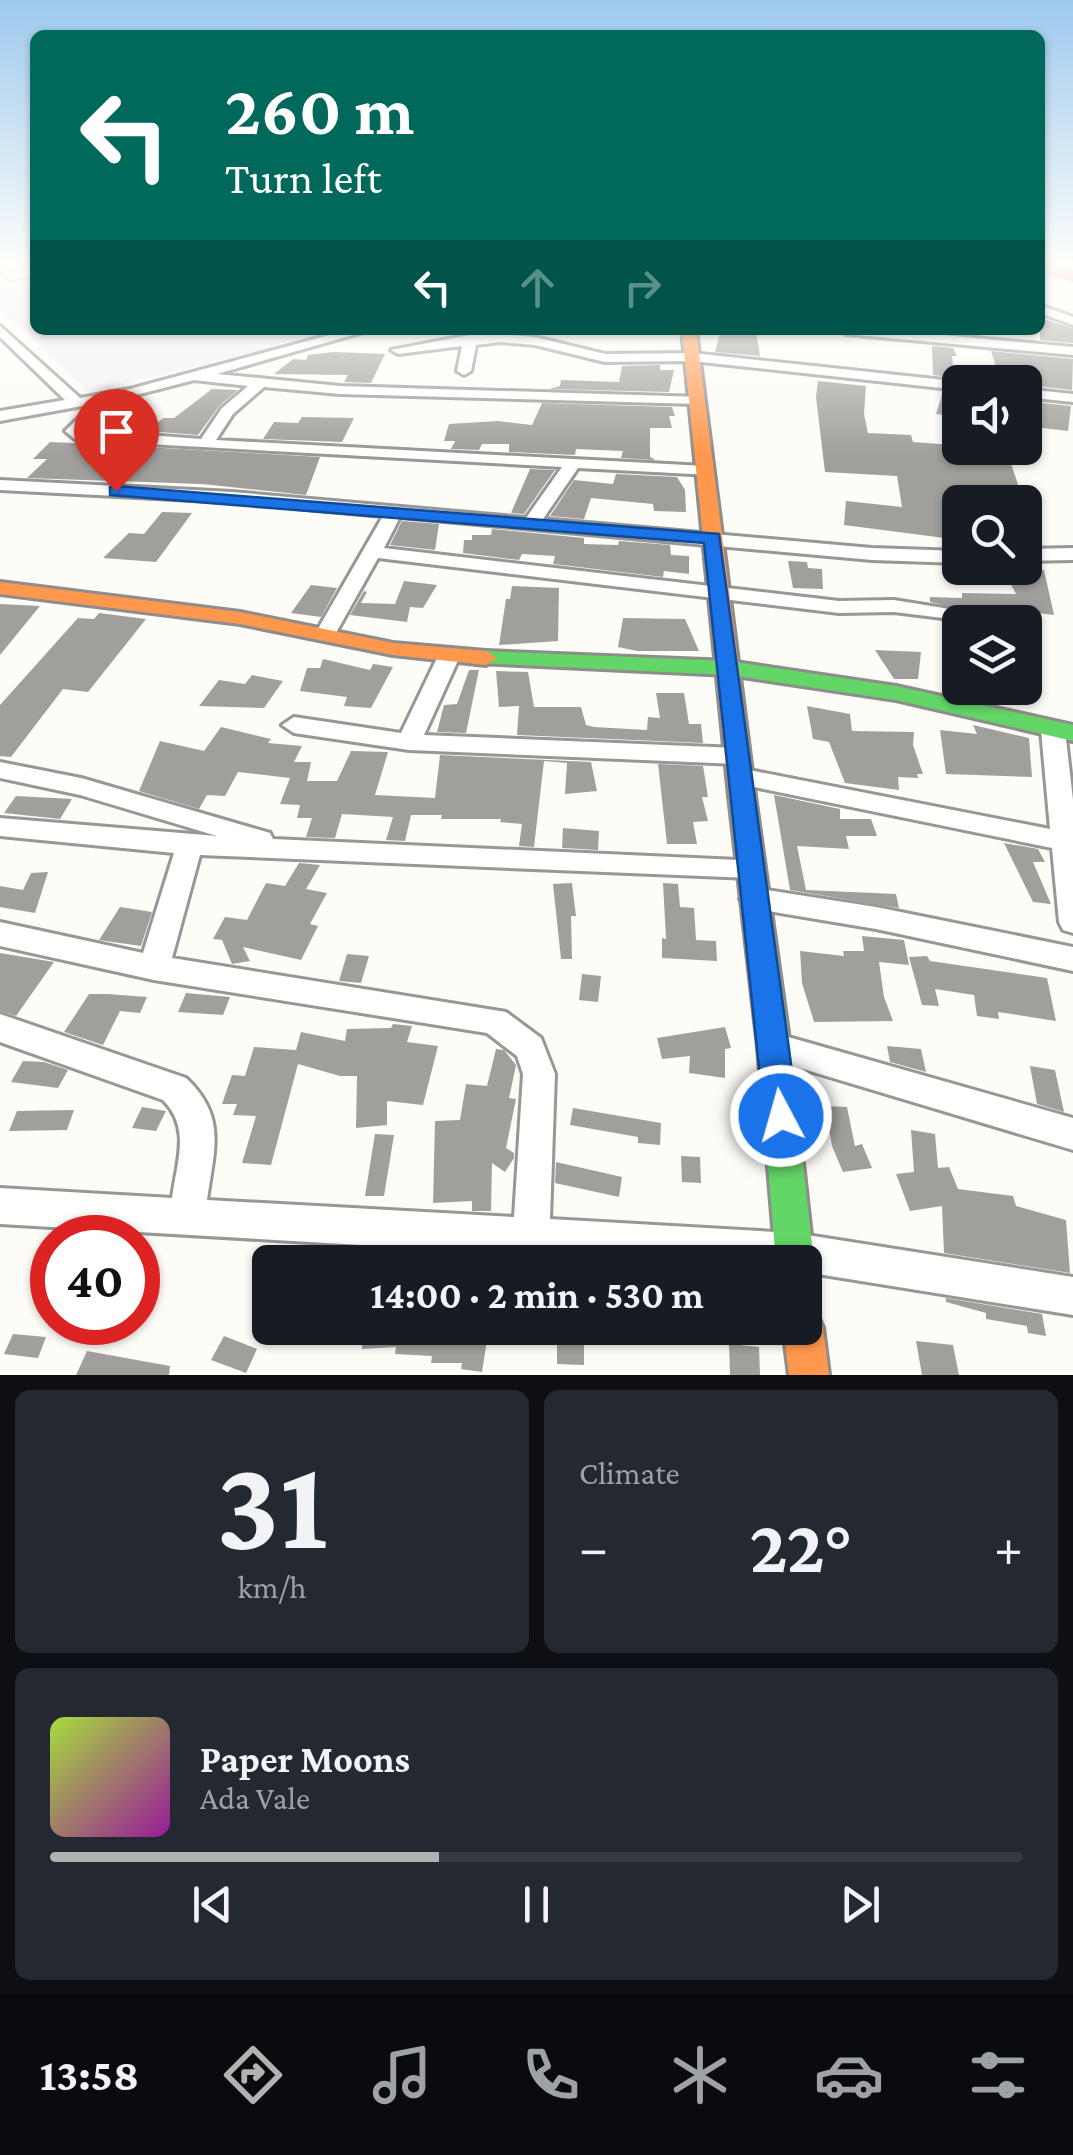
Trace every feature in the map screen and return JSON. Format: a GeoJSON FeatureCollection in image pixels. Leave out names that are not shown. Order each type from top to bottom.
{"type":"FeatureCollection","features":[{"type":"Feature","properties":{"kind":"street"},"geometry":{"type":"LineString","coordinates":[[0,330],[76,403]]}},
{"type":"Feature","properties":{"kind":"street"},"geometry":{"type":"LineString","coordinates":[[0,416],[106,399],[345,335]]}},
{"type":"Feature","properties":{"kind":"street"},"geometry":{"type":"LineString","coordinates":[[690,335],[794,1245]]}},
{"type":"Feature","properties":{"kind":"street"},"geometry":{"type":"LineString","coordinates":[[900,335],[1073,351]]}},
{"type":"Feature","properties":{"kind":"street"},"geometry":{"type":"LineString","coordinates":[[398,350],[470,339],[535,341],[597,378],[697,400]]}},
{"type":"Feature","properties":{"kind":"street"},"geometry":{"type":"LineString","coordinates":[[464,372],[470,339]]}},
{"type":"Feature","properties":{"kind":"street"},"geometry":{"type":"LineString","coordinates":[[193,376],[258,385],[597,378],[692,356],[942,384]]}},
{"type":"Feature","properties":{"kind":"street"},"geometry":{"type":"LineString","coordinates":[[205,445],[228,411],[258,385]]}},
{"type":"Feature","properties":{"kind":"street"},"geometry":{"type":"LineString","coordinates":[[1042,394],[1073,398]]}},
{"type":"Feature","properties":{"kind":"street"},"geometry":{"type":"LineString","coordinates":[[106,399],[73,431],[82,437],[205,445],[705,471]]}},
{"type":"Feature","properties":{"kind":"street"},"geometry":{"type":"LineString","coordinates":[[531,523],[574,462]]}},
{"type":"Feature","properties":{"kind":"street"},"geometry":{"type":"LineString","coordinates":[[0,485],[395,511],[872,554],[942,556]]}},
{"type":"Feature","properties":{"kind":"street"},"geometry":{"type":"LineString","coordinates":[[326,634],[395,511]]}},
{"type":"Feature","properties":{"kind":"street"},"geometry":{"type":"LineString","coordinates":[[372,552],[839,607],[894,606],[942,614]]}},
{"type":"Feature","properties":{"kind":"street"},"geometry":{"type":"LineString","coordinates":[[1042,555],[1073,554]]}},
{"type":"Feature","properties":{"kind":"street"},"geometry":{"type":"LineString","coordinates":[[0,588],[240,618],[448,656],[729,668],[896,693],[1063,732],[1073,922]]}},
{"type":"Feature","properties":{"kind":"street"},"geometry":{"type":"LineString","coordinates":[[409,742],[448,656]]}},
{"type":"Feature","properties":{"kind":"street"},"geometry":{"type":"LineString","coordinates":[[294,725],[409,742],[738,766],[1070,842]]}},
{"type":"Feature","properties":{"kind":"street"},"geometry":{"type":"LineString","coordinates":[[0,770],[81,787],[298,850]]}},
{"type":"Feature","properties":{"kind":"street"},"geometry":{"type":"LineString","coordinates":[[0,826],[190,846],[750,868]]}},
{"type":"Feature","properties":{"kind":"street"},"geometry":{"type":"LineString","coordinates":[[154,968],[190,846]]}},
{"type":"Feature","properties":{"kind":"street"},"geometry":{"type":"LineString","coordinates":[[754,899],[876,918],[1073,959]]}},
{"type":"Feature","properties":{"kind":"street"},"geometry":{"type":"LineString","coordinates":[[0,934],[154,968],[495,1021],[530,1048],[539,1074],[530,1238]]}},
{"type":"Feature","properties":{"kind":"street"},"geometry":{"type":"LineString","coordinates":[[0,1028],[174,1089],[194,1108],[198,1140],[187,1217]]}},
{"type":"Feature","properties":{"kind":"street"},"geometry":{"type":"LineString","coordinates":[[774,1047],[1073,1134]]}},
{"type":"Feature","properties":{"kind":"street"},"geometry":{"type":"LineString","coordinates":[[0,1206],[628,1245]]}},
{"type":"Feature","properties":{"kind":"street"},"geometry":{"type":"LineString","coordinates":[[822,1261],[1073,1296]]}},
{"type":"Feature","properties":{"kind":"street"},"geometry":{"type":"LineString","coordinates":[[806,1345],[810,1375]]}},
{"type":"Feature","properties":{"kind":"shaded area"},"geometry":{"type":"Polygon","coordinates":[[[19,327],[30,327],[30,335],[326,335],[88,392],[19,327]]]}},
{"type":"Feature","properties":{"kind":"building"},"geometry":{"type":"Polygon","coordinates":[[[1045,327],[1073,328],[1073,343],[1040,340],[1045,327]]]}},
{"type":"Feature","properties":{"kind":"building"},"geometry":{"type":"Polygon","coordinates":[[[720,335],[757,335],[760,356],[715,352],[720,335]]]}},
{"type":"Feature","properties":{"kind":"building"},"geometry":{"type":"Polygon","coordinates":[[[932,346],[953,348],[957,356],[952,356],[953,365],[942,365],[942,376],[933,375],[932,346]]]}},
{"type":"Feature","properties":{"kind":"building"},"geometry":{"type":"Polygon","coordinates":[[[991,351],[1073,359],[1072,390],[1042,387],[1042,365],[996,365],[991,351]]]}},
{"type":"Feature","properties":{"kind":"building"},"geometry":{"type":"Polygon","coordinates":[[[385,354],[371,383],[344,382],[348,375],[274,374],[293,359],[306,360],[308,355],[385,354]]]}},
{"type":"Feature","properties":{"kind":"building"},"geometry":{"type":"Polygon","coordinates":[[[660,365],[660,370],[674,370],[669,392],[549,389],[560,386],[561,380],[619,382],[622,366],[660,365]]]}},
{"type":"Feature","properties":{"kind":"building"},"geometry":{"type":"Polygon","coordinates":[[[818,381],[866,386],[864,414],[868,433],[911,435],[913,442],[942,444],[942,465],[1011,465],[1018,485],[942,485],[942,538],[844,525],[846,501],[902,507],[897,476],[825,472],[816,397],[818,381]]]}},
{"type":"Feature","properties":{"kind":"building"},"geometry":{"type":"Polygon","coordinates":[[[212,389],[238,390],[220,405],[198,435],[148,431],[163,418],[174,418],[212,389]]]}},
{"type":"Feature","properties":{"kind":"building"},"geometry":{"type":"Polygon","coordinates":[[[542,403],[672,407],[675,416],[669,416],[672,428],[650,428],[650,457],[656,460],[621,458],[623,451],[576,449],[575,455],[509,452],[509,444],[482,444],[479,450],[451,449],[455,441],[444,441],[449,424],[498,421],[532,425],[542,403]]]}},
{"type":"Feature","properties":{"kind":"building"},"geometry":{"type":"Polygon","coordinates":[[[1042,403],[1071,406],[1068,431],[1042,428],[1042,403]]]}},
{"type":"Feature","properties":{"kind":"building"},"geometry":{"type":"Polygon","coordinates":[[[302,417],[354,418],[342,442],[263,439],[274,422],[298,423],[302,417]]]}},
{"type":"Feature","properties":{"kind":"building"},"geometry":{"type":"Polygon","coordinates":[[[50,442],[320,457],[306,495],[202,484],[27,478],[47,459],[33,459],[50,442]]]}},
{"type":"Feature","properties":{"kind":"building"},"geometry":{"type":"Polygon","coordinates":[[[530,469],[555,470],[524,514],[511,513],[530,469]]]}},
{"type":"Feature","properties":{"kind":"building"},"geometry":{"type":"Polygon","coordinates":[[[616,474],[677,477],[685,490],[686,512],[654,511],[653,504],[591,498],[584,519],[550,516],[574,480],[613,484],[616,474]]]}},
{"type":"Feature","properties":{"kind":"building"},"geometry":{"type":"Polygon","coordinates":[[[162,512],[192,513],[156,562],[103,558],[129,533],[144,534],[162,512]]]}},
{"type":"Feature","properties":{"kind":"building"},"geometry":{"type":"Polygon","coordinates":[[[402,521],[439,524],[435,550],[390,545],[402,521]]]}},
{"type":"Feature","properties":{"kind":"building"},"geometry":{"type":"Polygon","coordinates":[[[492,529],[584,538],[584,544],[618,545],[619,541],[670,545],[671,555],[689,556],[689,574],[664,571],[663,577],[553,564],[555,556],[522,554],[519,560],[463,553],[464,540],[472,540],[472,535],[491,535],[492,529]]]}},
{"type":"Feature","properties":{"kind":"building"},"geometry":{"type":"Polygon","coordinates":[[[788,561],[807,562],[808,568],[822,569],[823,589],[793,588],[788,561]]]}},
{"type":"Feature","properties":{"kind":"building"},"geometry":{"type":"Polygon","coordinates":[[[1044,570],[1054,615],[1042,614],[1042,605],[930,602],[930,597],[962,598],[962,593],[1016,594],[1011,585],[1042,585],[1044,570]]]}},
{"type":"Feature","properties":{"kind":"building"},"geometry":{"type":"Polygon","coordinates":[[[404,581],[437,585],[423,608],[410,607],[407,622],[350,615],[364,591],[367,592],[361,603],[395,604],[404,581]]]}},
{"type":"Feature","properties":{"kind":"building"},"geometry":{"type":"Polygon","coordinates":[[[311,585],[337,588],[321,617],[291,613],[311,585]]]}},
{"type":"Feature","properties":{"kind":"building"},"geometry":{"type":"Polygon","coordinates":[[[512,586],[559,588],[558,641],[499,645],[506,599],[510,599],[512,586]]]}},
{"type":"Feature","properties":{"kind":"building"},"geometry":{"type":"Polygon","coordinates":[[[0,604],[40,606],[0,655],[0,604]]]}},
{"type":"Feature","properties":{"kind":"building"},"geometry":{"type":"Polygon","coordinates":[[[99,613],[146,619],[88,692],[63,689],[11,757],[0,756],[0,705],[78,618],[94,619],[99,613]]]}},
{"type":"Feature","properties":{"kind":"building"},"geometry":{"type":"Polygon","coordinates":[[[623,618],[685,619],[699,651],[637,651],[618,647],[623,618]]]}},
{"type":"Feature","properties":{"kind":"building"},"geometry":{"type":"Polygon","coordinates":[[[875,650],[921,652],[918,679],[894,679],[875,650]]]}},
{"type":"Feature","properties":{"kind":"building"},"geometry":{"type":"Polygon","coordinates":[[[323,659],[370,670],[373,664],[393,667],[371,708],[344,706],[347,697],[300,691],[307,668],[320,668],[323,659]]]}},
{"type":"Feature","properties":{"kind":"building"},"geometry":{"type":"Polygon","coordinates":[[[469,670],[479,670],[466,733],[437,732],[444,705],[457,704],[469,670]]]}},
{"type":"Feature","properties":{"kind":"building"},"geometry":{"type":"Polygon","coordinates":[[[496,671],[528,672],[534,707],[581,707],[586,725],[594,727],[647,730],[648,717],[660,718],[656,693],[684,693],[689,724],[701,724],[703,743],[517,735],[519,706],[499,707],[496,671]]]}},
{"type":"Feature","properties":{"kind":"building"},"geometry":{"type":"Polygon","coordinates":[[[252,675],[283,681],[264,708],[199,706],[219,680],[245,684],[252,675]]]}},
{"type":"Feature","properties":{"kind":"building"},"geometry":{"type":"Polygon","coordinates":[[[807,706],[850,714],[852,731],[914,732],[913,745],[923,774],[917,774],[918,778],[898,777],[899,790],[845,783],[829,742],[813,739],[807,706]]]}},
{"type":"Feature","properties":{"kind":"building"},"geometry":{"type":"Polygon","coordinates":[[[973,725],[1029,738],[1032,777],[946,774],[940,730],[977,734],[973,725]]]}},
{"type":"Feature","properties":{"kind":"building"},"geometry":{"type":"Polygon","coordinates":[[[221,727],[271,739],[268,743],[302,746],[294,762],[311,762],[307,781],[337,781],[351,751],[388,752],[375,795],[435,798],[440,755],[591,762],[597,791],[565,794],[567,763],[544,761],[534,847],[519,846],[522,824],[500,822],[501,819],[441,819],[442,815],[411,815],[405,841],[386,840],[393,817],[342,814],[335,838],[306,837],[312,818],[297,818],[300,805],[280,804],[290,778],[238,772],[225,796],[207,795],[199,809],[139,791],[160,741],[204,751],[221,727]]]}},
{"type":"Feature","properties":{"kind":"building"},"geometry":{"type":"Polygon","coordinates":[[[658,764],[703,766],[708,797],[702,797],[708,821],[693,822],[697,844],[667,844],[658,764]]]}},
{"type":"Feature","properties":{"kind":"building"},"geometry":{"type":"Polygon","coordinates":[[[774,795],[840,809],[840,819],[871,819],[877,836],[846,836],[849,849],[797,846],[806,890],[896,894],[899,908],[790,890],[774,795]]]}},
{"type":"Feature","properties":{"kind":"building"},"geometry":{"type":"Polygon","coordinates":[[[16,796],[72,799],[60,819],[4,813],[16,796]]]}},
{"type":"Feature","properties":{"kind":"building"},"geometry":{"type":"Polygon","coordinates":[[[563,828],[599,831],[598,850],[562,848],[563,828]]]}},
{"type":"Feature","properties":{"kind":"building"},"geometry":{"type":"Polygon","coordinates":[[[1004,843],[1038,849],[1045,862],[1033,862],[1051,904],[1033,902],[1004,843]]]}},
{"type":"Feature","properties":{"kind":"building"},"geometry":{"type":"Polygon","coordinates":[[[299,863],[320,865],[306,889],[327,893],[310,924],[318,926],[301,960],[243,947],[250,961],[232,964],[222,940],[213,939],[225,917],[247,920],[266,883],[285,886],[299,863]]]}},
{"type":"Feature","properties":{"kind":"building"},"geometry":{"type":"Polygon","coordinates":[[[48,872],[35,913],[0,907],[0,886],[23,890],[31,873],[48,872]]]}},
{"type":"Feature","properties":{"kind":"building"},"geometry":{"type":"Polygon","coordinates":[[[572,883],[576,916],[571,916],[572,959],[561,959],[553,884],[572,883]]]}},
{"type":"Feature","properties":{"kind":"building"},"geometry":{"type":"Polygon","coordinates":[[[663,883],[678,884],[680,907],[694,908],[696,940],[716,941],[717,961],[662,958],[662,938],[666,939],[663,883]]]}},
{"type":"Feature","properties":{"kind":"building"},"geometry":{"type":"Polygon","coordinates":[[[120,907],[152,912],[141,946],[99,940],[120,907]]]}},
{"type":"Feature","properties":{"kind":"building"},"geometry":{"type":"Polygon","coordinates":[[[862,936],[904,940],[909,965],[879,962],[884,997],[893,1021],[814,1022],[802,983],[800,951],[844,956],[843,951],[864,951],[862,936]]]}},
{"type":"Feature","properties":{"kind":"building"},"geometry":{"type":"Polygon","coordinates":[[[0,953],[54,962],[16,1016],[0,1011],[0,953]]]}},
{"type":"Feature","properties":{"kind":"building"},"geometry":{"type":"Polygon","coordinates":[[[347,954],[369,956],[361,983],[339,981],[347,954]]]}},
{"type":"Feature","properties":{"kind":"building"},"geometry":{"type":"Polygon","coordinates":[[[927,956],[930,961],[1047,978],[1056,1021],[998,1012],[999,1019],[977,1016],[974,995],[935,989],[939,1006],[922,1005],[909,957],[927,956]]]}},
{"type":"Feature","properties":{"kind":"building"},"geometry":{"type":"Polygon","coordinates":[[[582,974],[601,976],[598,1002],[579,1000],[582,974]]]}},
{"type":"Feature","properties":{"kind":"building"},"geometry":{"type":"Polygon","coordinates":[[[186,993],[230,997],[223,1015],[178,1012],[186,993]]]}},
{"type":"Feature","properties":{"kind":"building"},"geometry":{"type":"Polygon","coordinates":[[[89,994],[147,997],[140,1013],[120,1011],[103,1045],[64,1032],[89,994]]]}},
{"type":"Feature","properties":{"kind":"building"},"geometry":{"type":"Polygon","coordinates":[[[393,1024],[412,1026],[407,1042],[438,1046],[423,1105],[387,1101],[387,1125],[356,1128],[357,1076],[340,1076],[298,1064],[271,1165],[242,1163],[256,1116],[233,1115],[237,1104],[222,1104],[232,1075],[245,1076],[254,1047],[296,1050],[301,1032],[345,1041],[347,1029],[391,1028],[393,1024]]]}},
{"type":"Feature","properties":{"kind":"building"},"geometry":{"type":"Polygon","coordinates":[[[725,1027],[731,1048],[725,1049],[725,1078],[689,1073],[690,1056],[662,1059],[657,1038],[725,1027]]]}},
{"type":"Feature","properties":{"kind":"building"},"geometry":{"type":"Polygon","coordinates":[[[887,1046],[921,1049],[926,1072],[890,1062],[887,1046]]]}},
{"type":"Feature","properties":{"kind":"building"},"geometry":{"type":"Polygon","coordinates":[[[496,1049],[504,1050],[516,1065],[509,1098],[516,1099],[506,1148],[514,1153],[514,1158],[505,1172],[492,1163],[491,1211],[472,1211],[472,1201],[433,1203],[435,1121],[460,1120],[466,1084],[487,1086],[496,1049]]]}},
{"type":"Feature","properties":{"kind":"building"},"geometry":{"type":"Polygon","coordinates":[[[23,1061],[44,1062],[68,1070],[58,1088],[11,1082],[23,1061]]]}},
{"type":"Feature","properties":{"kind":"building"},"geometry":{"type":"Polygon","coordinates":[[[1030,1066],[1055,1070],[1064,1112],[1037,1104],[1030,1066]]]}},
{"type":"Feature","properties":{"kind":"building"},"geometry":{"type":"Polygon","coordinates":[[[825,1106],[847,1107],[855,1146],[862,1144],[872,1168],[843,1172],[832,1146],[825,1106]]]}},
{"type":"Feature","properties":{"kind":"building"},"geometry":{"type":"Polygon","coordinates":[[[142,1107],[166,1111],[156,1131],[132,1128],[142,1107]]]}},
{"type":"Feature","properties":{"kind":"building"},"geometry":{"type":"Polygon","coordinates":[[[573,1108],[661,1123],[660,1145],[638,1143],[638,1137],[570,1125],[573,1108]]]}},
{"type":"Feature","properties":{"kind":"building"},"geometry":{"type":"Polygon","coordinates":[[[74,1110],[67,1130],[9,1131],[17,1111],[74,1110]]]}},
{"type":"Feature","properties":{"kind":"building"},"geometry":{"type":"Polygon","coordinates":[[[911,1130],[935,1134],[938,1168],[949,1167],[958,1189],[1013,1196],[1016,1206],[1066,1220],[1070,1273],[944,1253],[942,1206],[910,1211],[896,1174],[914,1172],[911,1130]]]}},
{"type":"Feature","properties":{"kind":"building"},"geometry":{"type":"Polygon","coordinates":[[[375,1134],[394,1135],[384,1196],[365,1196],[375,1134]]]}},
{"type":"Feature","properties":{"kind":"building"},"geometry":{"type":"Polygon","coordinates":[[[681,1156],[700,1157],[701,1183],[682,1182],[681,1156]]]}},
{"type":"Feature","properties":{"kind":"building"},"geometry":{"type":"Polygon","coordinates":[[[556,1162],[622,1177],[619,1197],[555,1183],[556,1162]]]}},
{"type":"Feature","properties":{"kind":"building"},"geometry":{"type":"Polygon","coordinates":[[[946,1298],[1042,1314],[1046,1336],[1028,1333],[1027,1326],[986,1319],[986,1313],[946,1302],[946,1298]]]}},
{"type":"Feature","properties":{"kind":"building"},"geometry":{"type":"Polygon","coordinates":[[[13,1334],[30,1336],[30,1345],[43,1345],[38,1358],[4,1354],[13,1334]]]}},
{"type":"Feature","properties":{"kind":"building"},"geometry":{"type":"Polygon","coordinates":[[[224,1336],[257,1349],[246,1373],[211,1360],[224,1336]]]}},
{"type":"Feature","properties":{"kind":"building"},"geometry":{"type":"Polygon","coordinates":[[[916,1341],[953,1345],[959,1375],[922,1375],[916,1341]]]}},
{"type":"Feature","properties":{"kind":"building"},"geometry":{"type":"Polygon","coordinates":[[[362,1345],[486,1345],[482,1372],[461,1369],[462,1363],[431,1363],[432,1356],[395,1354],[396,1347],[362,1349],[362,1345]]]}},
{"type":"Feature","properties":{"kind":"building"},"geometry":{"type":"Polygon","coordinates":[[[557,1345],[584,1345],[584,1365],[557,1364],[557,1345]]]}},
{"type":"Feature","properties":{"kind":"building"},"geometry":{"type":"Polygon","coordinates":[[[729,1345],[759,1347],[760,1375],[730,1375],[729,1345]]]}},
{"type":"Feature","properties":{"kind":"building"},"geometry":{"type":"Polygon","coordinates":[[[87,1351],[170,1366],[169,1375],[76,1375],[87,1351]]]}},
{"type":"Feature","properties":{"kind":"traffic: fast"},"geometry":{"type":"LineString","coordinates":[[486,658],[729,668],[896,693],[1073,733]]}},
{"type":"Feature","properties":{"kind":"traffic: fast"},"geometry":{"type":"LineString","coordinates":[[742,796],[774,1047],[793,1245]]}},
{"type":"Feature","properties":{"kind":"traffic: slow"},"geometry":{"type":"LineString","coordinates":[[690,335],[742,796]]}},
{"type":"Feature","properties":{"kind":"traffic: slow"},"geometry":{"type":"LineString","coordinates":[[0,588],[240,618],[393,649],[486,658]]}},
{"type":"Feature","properties":{"kind":"traffic: slow"},"geometry":{"type":"LineString","coordinates":[[805,1345],[809,1375]]}},
{"type":"Feature","properties":{"kind":"route"},"geometry":{"type":"LineString","coordinates":[[116,491],[232,497],[713,538],[781,1116]]}}]}
